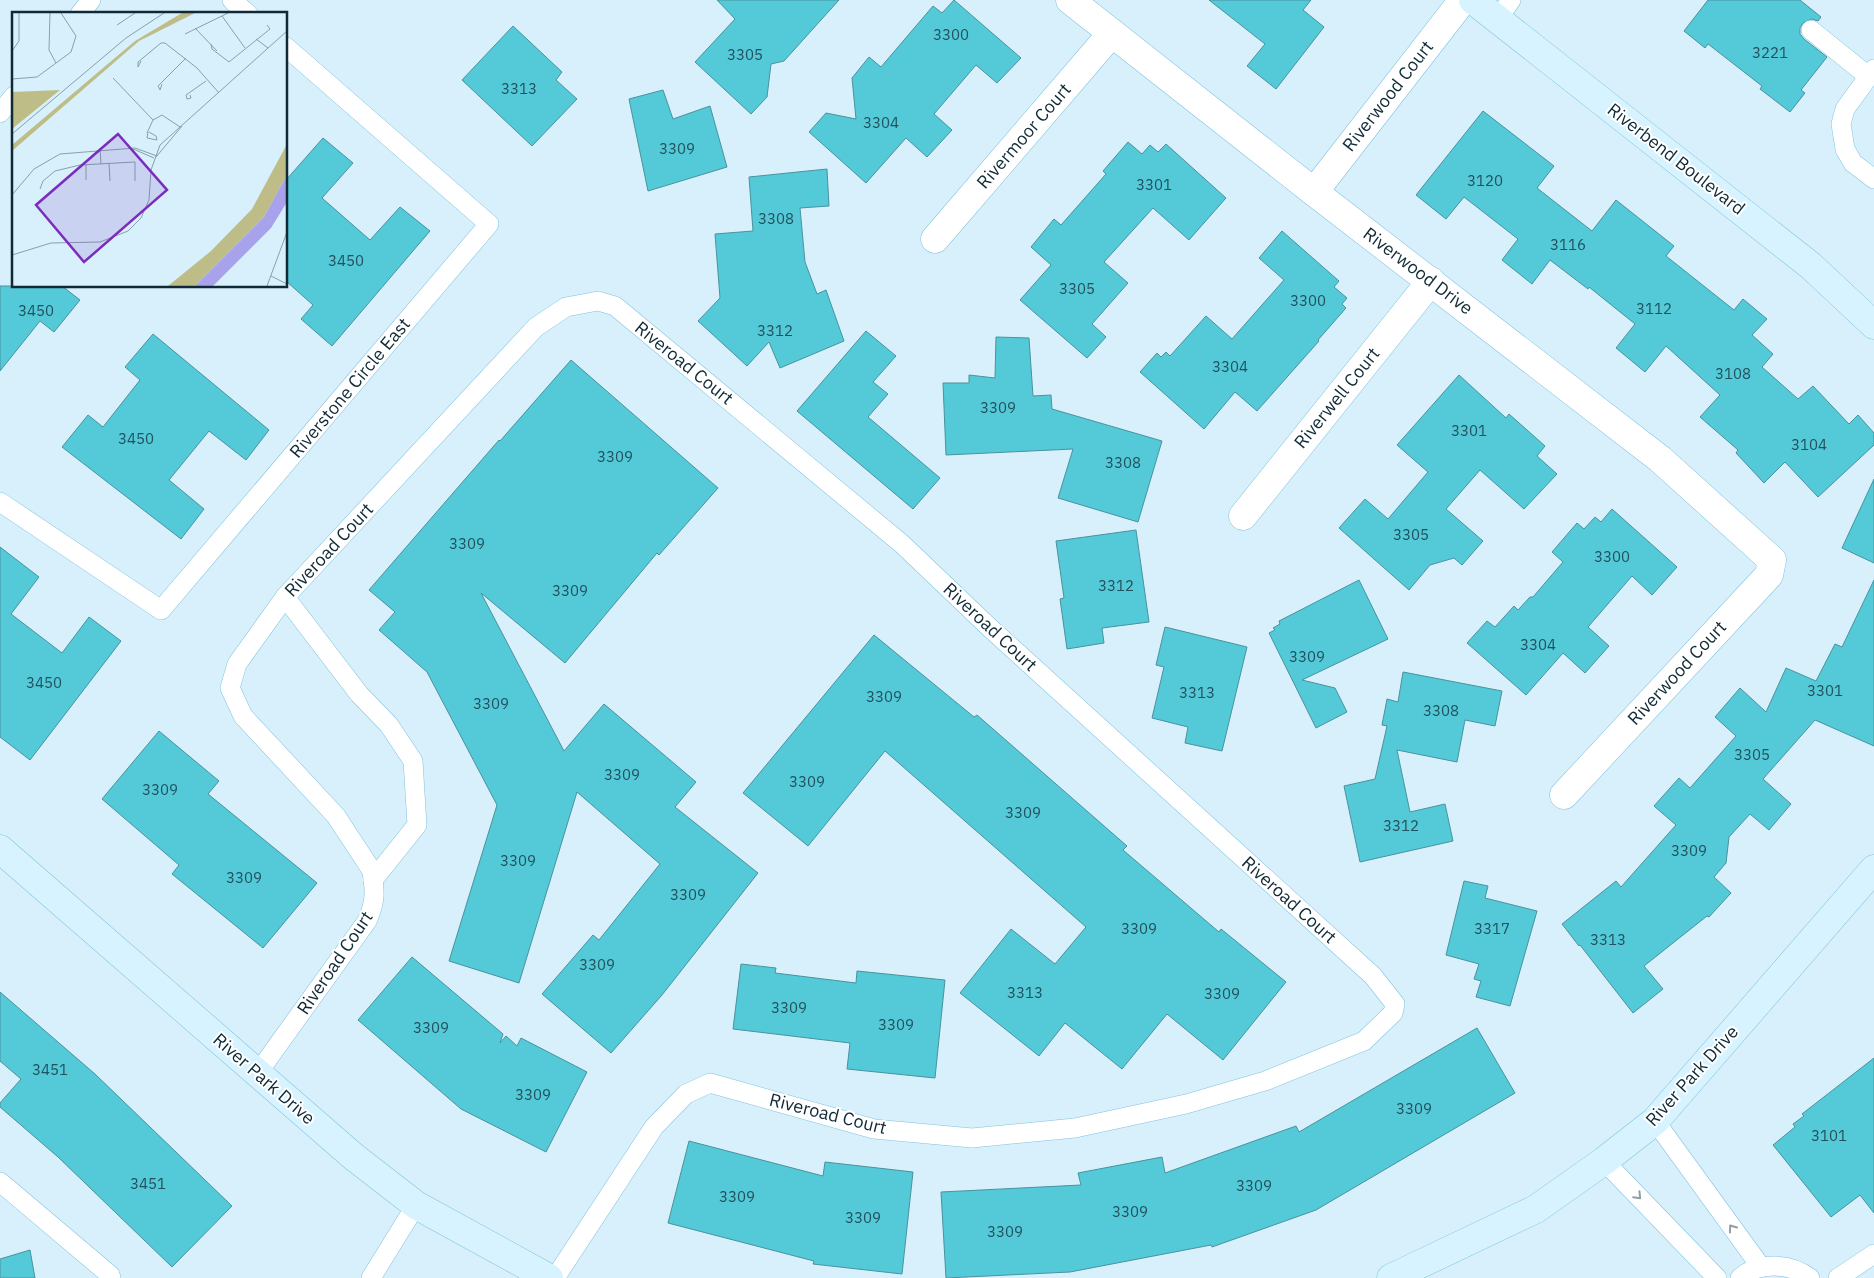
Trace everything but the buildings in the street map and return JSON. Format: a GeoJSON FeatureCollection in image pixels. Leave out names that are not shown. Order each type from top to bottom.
{"type":"FeatureCollection","features":[{"type":"Feature","properties":{"kind":"street","name":"Riverwood Drive"},"geometry":{"type":"LineString","coordinates":[[1070,0],[1314,192],[1660,459],[1759,549]]}},
{"type":"Feature","properties":{"kind":"street","name":"Riverwood Court"},"geometry":{"type":"LineString","coordinates":[[1314,192],[1463,0]]}},
{"type":"Feature","properties":{"kind":"street","name":"Riverbend Boulevard"},"geometry":{"type":"LineString","coordinates":[[1472,0],[1504,10],[1811,266],[1874,325]]}},
{"type":"Feature","properties":{"kind":"street","name":"Rivermoor Court"},"geometry":{"type":"LineString","coordinates":[[935,239],[1112,33]]}},
{"type":"Feature","properties":{"kind":"street","name":"Riverwell Court"},"geometry":{"type":"LineString","coordinates":[[1243,516],[1431,281]]}},
{"type":"Feature","properties":{"kind":"street","name":"Riverwood Court"},"geometry":{"type":"LineString","coordinates":[[1564,795],[1769,575],[1772,560],[1759,549]]}},
{"type":"Feature","properties":{"kind":"street","name":"River Park Drive"},"geometry":{"type":"LineString","coordinates":[[0,849],[354,1158],[416,1205],[549,1278]]}},
{"type":"Feature","properties":{"kind":"street","name":"River Park Drive"},"geometry":{"type":"LineString","coordinates":[[1391,1278],[1536,1209],[1604,1161],[1655,1121],[1874,869]]}},
{"type":"Feature","properties":{"kind":"lane"},"geometry":{"type":"LineString","coordinates":[[82,12],[92,0]]}},
{"type":"Feature","properties":{"kind":"lane"},"geometry":{"type":"LineString","coordinates":[[232,0],[246,12]]}},
{"type":"Feature","properties":{"kind":"lane"},"geometry":{"type":"LineString","coordinates":[[1811,30],[1871,72],[1845,109],[1841,124],[1844,149],[1853,163],[1874,179]]}},
{"type":"Feature","properties":{"kind":"lane","name":"Riverstone Circle East"},"geometry":{"type":"LineString","coordinates":[[0,502],[161,610],[489,224],[288,49]]}},
{"type":"Feature","properties":{"kind":"lane"},"geometry":{"type":"LineString","coordinates":[[0,113],[12,98]]}},
{"type":"Feature","properties":{"kind":"lane","name":"Riveroad Court"},"geometry":{"type":"LineString","coordinates":[[258,1074],[368,921],[374,904],[373,880],[372,871],[336,816],[243,716],[230,688],[237,664],[285,597],[536,327],[566,307],[598,301],[615,306],[902,544],[990,628],[1373,976],[1395,1004],[1393,1013],[1364,1042],[1265,1081],[1186,1104],[1075,1128],[972,1138],[874,1130],[710,1083],[686,1094],[654,1127],[555,1278]]}},
{"type":"Feature","properties":{"kind":"lane"},"geometry":{"type":"LineString","coordinates":[[285,597],[359,694],[389,725],[413,761],[417,825],[373,880]]}},
{"type":"Feature","properties":{"kind":"lane"},"geometry":{"type":"LineString","coordinates":[[1655,1121],[1760,1267]]}},
{"type":"Feature","properties":{"kind":"lane"},"geometry":{"type":"LineString","coordinates":[[1604,1161],[1717,1278]]}},
{"type":"Feature","properties":{"kind":"lane"},"geometry":{"type":"LineString","coordinates":[[0,1182],[110,1275],[111,1278]]}},
{"type":"Feature","properties":{"kind":"lane"},"geometry":{"type":"LineString","coordinates":[[371,1278],[416,1205]]}},
{"type":"Feature","properties":{"kind":"lane"},"geometry":{"type":"LineString","coordinates":[[1838,1278],[1874,1254]]}},
{"type":"Feature","properties":{"kind":"lane"},"geometry":{"type":"LineString","coordinates":[[1740,1278],[1760,1267],[1781,1266],[1801,1272],[1810,1278]]}}]}
